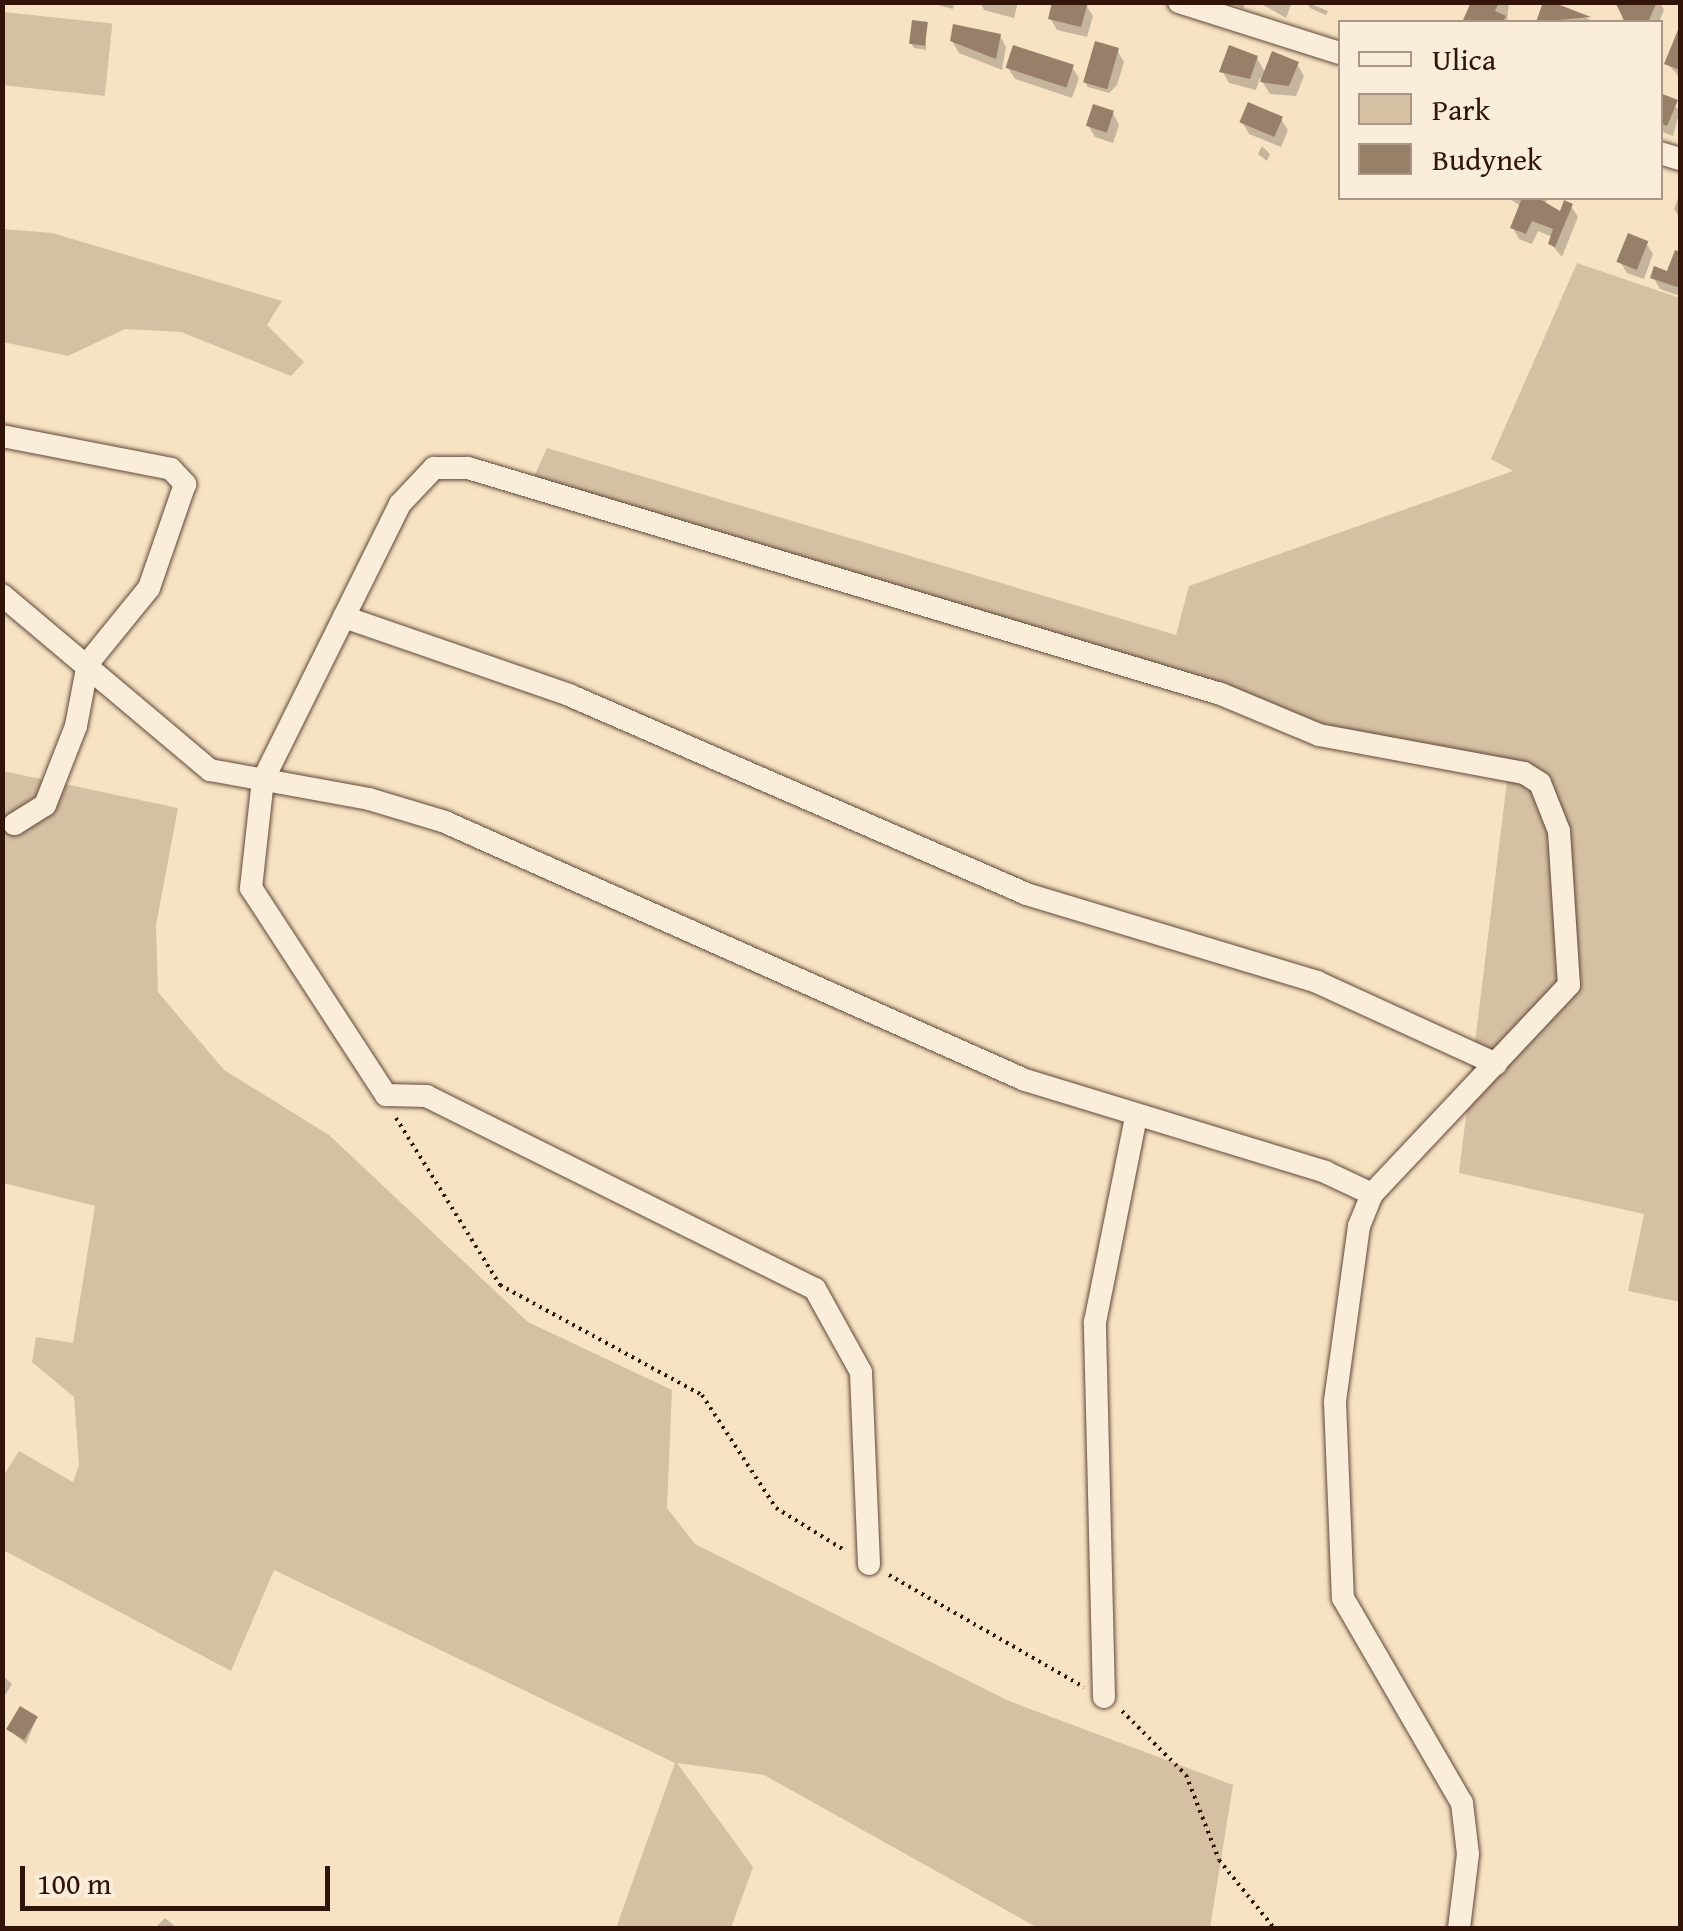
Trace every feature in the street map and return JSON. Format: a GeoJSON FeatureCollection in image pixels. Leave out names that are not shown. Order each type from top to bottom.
{"type":"FeatureCollection","features":[{"type":"Feature","properties":{"kind":"street"},"geometry":{"type":"LineString","coordinates":[[1179,2],[1338,52]]}},
{"type":"Feature","properties":{"kind":"street"},"geometry":{"type":"LineString","coordinates":[[2,436],[171,469],[185,484],[148,588],[88,663],[76,726],[45,805],[14,824]]}},
{"type":"Feature","properties":{"kind":"street"},"geometry":{"type":"LineString","coordinates":[[869,1564],[862,1372],[815,1289],[426,1096],[386,1095],[251,888],[263,780],[400,504],[434,468],[468,468],[1221,694],[1319,734],[1524,773],[1552,802],[1559,831],[1568,984],[1372,1194],[1359,1226],[1335,1402],[1343,1598],[1462,1803],[1468,1854],[1459,1928]]}},
{"type":"Feature","properties":{"kind":"street"},"geometry":{"type":"LineString","coordinates":[[2,596],[88,663],[210,770],[369,799],[446,822],[1025,1080],[1326,1172],[1372,1194]]}},
{"type":"Feature","properties":{"kind":"street"},"geometry":{"type":"LineString","coordinates":[[344,617],[569,695],[1026,894],[1317,982],[1496,1064]]}},
{"type":"Feature","properties":{"kind":"street"},"geometry":{"type":"LineString","coordinates":[[1104,1697],[1095,1322],[1136,1116]]}},
{"type":"Feature","properties":{"kind":"path"},"geometry":{"type":"LineString","coordinates":[[386,1095],[500,1286],[702,1395],[776,1508],[1104,1697],[1186,1774],[1219,1860],[1274,1928]]}},
{"type":"Feature","properties":{"kind":"green space"},"geometry":{"type":"Polygon","coordinates":[[[3,12],[112,23],[105,96],[2,85],[3,12]]]}},
{"type":"Feature","properties":{"kind":"green space"},"geometry":{"type":"Polygon","coordinates":[[[3,229],[52,233],[282,301],[267,325],[304,362],[291,376],[181,332],[125,329],[68,356],[3,342],[3,229]]]}},
{"type":"Feature","properties":{"kind":"green space"},"geometry":{"type":"Polygon","coordinates":[[[1577,263],[1680,298],[1680,1302],[1628,1291],[1644,1214],[1459,1173],[1507,781],[529,488],[547,448],[1176,635],[1189,586],[1513,471],[1491,459],[1577,263]]]}},
{"type":"Feature","properties":{"kind":"green space"},"geometry":{"type":"Polygon","coordinates":[[[3,771],[178,808],[156,925],[158,992],[224,1070],[329,1135],[528,1322],[672,1390],[667,1508],[695,1544],[1009,1701],[1233,1785],[1210,1928],[1038,1928],[764,1775],[677,1763],[753,1867],[731,1928],[616,1928],[675,1763],[274,1570],[231,1671],[3,1550],[2,1478],[19,1451],[73,1482],[79,1465],[74,1397],[32,1362],[36,1337],[73,1343],[95,1206],[3,1183],[3,771]]]}},
{"type":"Feature","properties":{"kind":"building"},"geometry":{"type":"Polygon","coordinates":[[[1052,2],[1088,2],[1081,27],[1048,19],[1052,2]]]}},
{"type":"Feature","properties":{"kind":"building"},"geometry":{"type":"Polygon","coordinates":[[[1471,2],[1499,2],[1495,11],[1506,16],[1504,20],[1463,20],[1471,2]]]}},
{"type":"Feature","properties":{"kind":"building"},"geometry":{"type":"Polygon","coordinates":[[[1543,2],[1591,17],[1558,20],[1537,20],[1543,2]]]}},
{"type":"Feature","properties":{"kind":"building"},"geometry":{"type":"Polygon","coordinates":[[[1615,2],[1657,2],[1649,20],[1624,20],[1615,2]]]}},
{"type":"Feature","properties":{"kind":"building"},"geometry":{"type":"Polygon","coordinates":[[[912,20],[928,22],[925,46],[909,44],[912,20]]]}},
{"type":"Feature","properties":{"kind":"building"},"geometry":{"type":"Polygon","coordinates":[[[953,24],[1001,34],[996,59],[950,41],[953,24]]]}},
{"type":"Feature","properties":{"kind":"building"},"geometry":{"type":"Polygon","coordinates":[[[1680,25],[1680,70],[1664,64],[1680,25]]]}},
{"type":"Feature","properties":{"kind":"building"},"geometry":{"type":"Polygon","coordinates":[[[1095,41],[1119,48],[1107,89],[1083,82],[1095,41]]]}},
{"type":"Feature","properties":{"kind":"building"},"geometry":{"type":"Polygon","coordinates":[[[1013,45],[1074,65],[1066,88],[1006,68],[1013,45]]]}},
{"type":"Feature","properties":{"kind":"building"},"geometry":{"type":"Polygon","coordinates":[[[1229,45],[1258,56],[1250,79],[1219,72],[1229,45]]]}},
{"type":"Feature","properties":{"kind":"building"},"geometry":{"type":"Polygon","coordinates":[[[1272,51],[1299,62],[1289,86],[1260,82],[1272,51]]]}},
{"type":"Feature","properties":{"kind":"building"},"geometry":{"type":"Polygon","coordinates":[[[1663,94],[1678,100],[1667,126],[1663,124],[1663,94]]]}},
{"type":"Feature","properties":{"kind":"building"},"geometry":{"type":"Polygon","coordinates":[[[1248,102],[1283,117],[1274,137],[1239,122],[1248,102]]]}},
{"type":"Feature","properties":{"kind":"building"},"geometry":{"type":"Polygon","coordinates":[[[1093,104],[1114,111],[1107,133],[1086,126],[1093,104]]]}},
{"type":"Feature","properties":{"kind":"building"},"geometry":{"type":"Polygon","coordinates":[[[1521,200],[1541,200],[1560,211],[1564,200],[1573,204],[1555,247],[1548,244],[1553,229],[1532,221],[1526,234],[1510,228],[1521,200]]]}},
{"type":"Feature","properties":{"kind":"building"},"geometry":{"type":"Polygon","coordinates":[[[1628,233],[1648,241],[1637,270],[1616,262],[1628,233]]]}},
{"type":"Feature","properties":{"kind":"building"},"geometry":{"type":"Polygon","coordinates":[[[1675,250],[1680,252],[1680,288],[1650,278],[1654,266],[1667,271],[1675,250]]]}},
{"type":"Feature","properties":{"kind":"building"},"geometry":{"type":"Polygon","coordinates":[[[20,1706],[38,1717],[24,1740],[6,1729],[20,1706]]]}}]}
